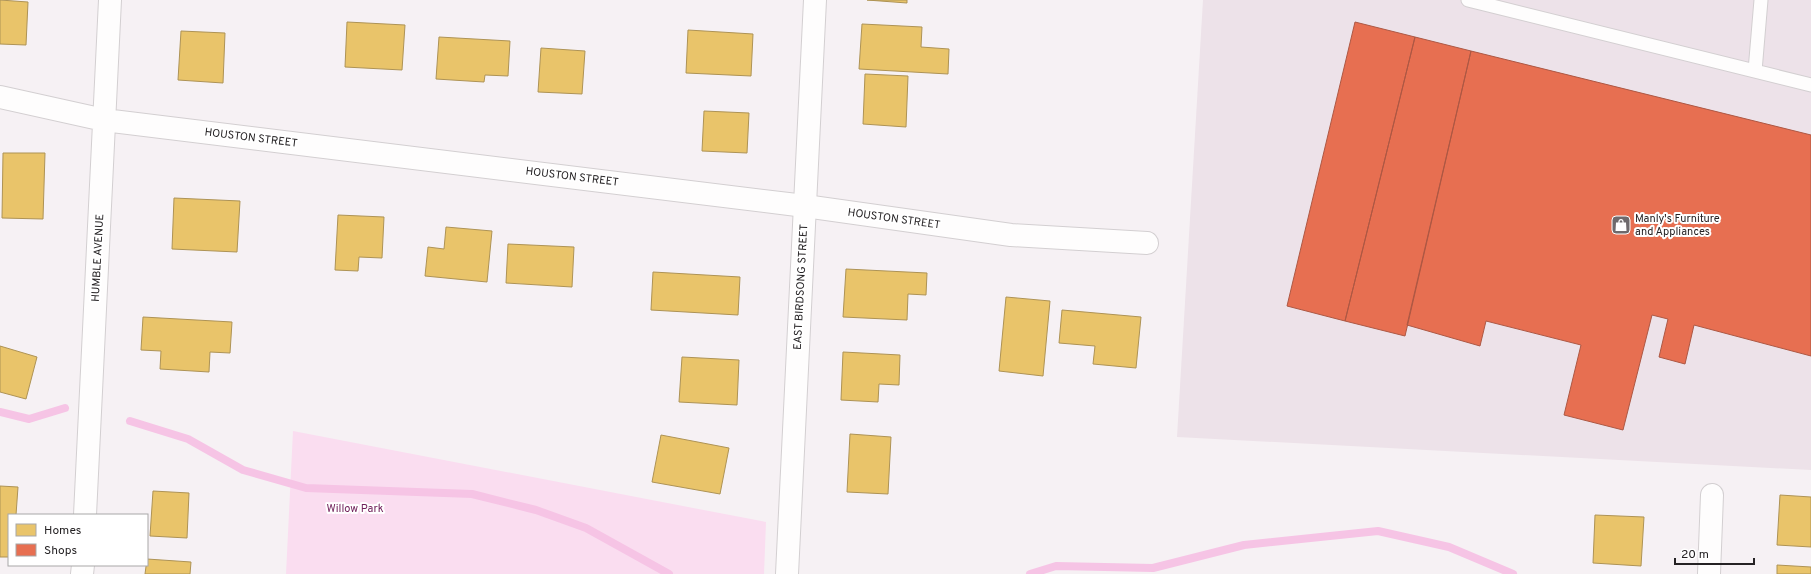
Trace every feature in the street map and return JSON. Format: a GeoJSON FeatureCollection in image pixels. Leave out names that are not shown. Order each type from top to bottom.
{"type":"FeatureCollection","features":[{"type":"Feature","properties":{"kind":"street","name":"HUMBLE AVENUE"},"geometry":{"type":"LineString","coordinates":[[85,514],[110,0]]}},
{"type":"Feature","properties":{"kind":"street","name":"EAST BIRDSONG STREET"},"geometry":{"type":"LineString","coordinates":[[787,574],[815,0]]}},
{"type":"Feature","properties":{"kind":"street","name":"HOUSTON STREET"},"geometry":{"type":"LineString","coordinates":[[0,97],[104,120],[804,206],[1011,235],[1147,243]]}},
{"type":"Feature","properties":{"kind":"street"},"geometry":{"type":"LineString","coordinates":[[1709,574],[1712,495]]}},
{"type":"Feature","properties":{"kind":"lane"},"geometry":{"type":"LineString","coordinates":[[1468,0],[1811,84]]}},
{"type":"Feature","properties":{"kind":"lane"},"geometry":{"type":"LineString","coordinates":[[1755,71],[1761,0]]}},
{"type":"Feature","properties":{"kind":"shaded area"},"geometry":{"type":"Polygon","coordinates":[[[1203,0],[1811,0],[1811,470],[1177,437],[1203,0]]]}},
{"type":"Feature","properties":{"kind":"green space","name":"Willow Park"},"geometry":{"type":"Polygon","coordinates":[[[293,431],[766,522],[764,574],[286,574],[293,431]]]}},
{"type":"Feature","properties":{"kind":"building: Homes"},"geometry":{"type":"Polygon","coordinates":[[[0,0],[28,2],[26,45],[0,44],[0,0]]]}},
{"type":"Feature","properties":{"kind":"building: Homes"},"geometry":{"type":"Polygon","coordinates":[[[867,0],[907,0],[907,3],[867,0]]]}},
{"type":"Feature","properties":{"kind":"building: Homes"},"geometry":{"type":"Polygon","coordinates":[[[347,22],[405,25],[402,70],[345,67],[347,22]]]}},
{"type":"Feature","properties":{"kind":"building: Homes"},"geometry":{"type":"Polygon","coordinates":[[[862,24],[922,27],[921,47],[949,49],[948,74],[859,69],[862,24]]]}},
{"type":"Feature","properties":{"kind":"building: Homes"},"geometry":{"type":"Polygon","coordinates":[[[688,30],[753,34],[751,76],[686,73],[688,30]]]}},
{"type":"Feature","properties":{"kind":"building: Homes"},"geometry":{"type":"Polygon","coordinates":[[[181,31],[225,33],[223,83],[178,80],[181,31]]]}},
{"type":"Feature","properties":{"kind":"building: Homes"},"geometry":{"type":"Polygon","coordinates":[[[439,37],[510,41],[508,76],[485,75],[484,82],[436,79],[439,37]]]}},
{"type":"Feature","properties":{"kind":"building: Homes"},"geometry":{"type":"Polygon","coordinates":[[[541,48],[585,51],[582,94],[538,92],[541,48]]]}},
{"type":"Feature","properties":{"kind":"building: Homes"},"geometry":{"type":"Polygon","coordinates":[[[865,74],[908,76],[906,127],[863,124],[865,74]]]}},
{"type":"Feature","properties":{"kind":"building: Homes"},"geometry":{"type":"Polygon","coordinates":[[[704,111],[749,113],[747,153],[702,151],[704,111]]]}},
{"type":"Feature","properties":{"kind":"building: Homes"},"geometry":{"type":"Polygon","coordinates":[[[3,153],[45,153],[43,219],[2,218],[3,153]]]}},
{"type":"Feature","properties":{"kind":"building: Homes"},"geometry":{"type":"Polygon","coordinates":[[[174,198],[240,201],[237,252],[172,249],[174,198]]]}},
{"type":"Feature","properties":{"kind":"building: Homes"},"geometry":{"type":"Polygon","coordinates":[[[338,215],[384,217],[382,258],[359,257],[358,271],[335,270],[338,215]]]}},
{"type":"Feature","properties":{"kind":"building: Homes"},"geometry":{"type":"Polygon","coordinates":[[[446,227],[492,231],[487,282],[425,276],[428,247],[444,249],[446,227]]]}},
{"type":"Feature","properties":{"kind":"building: Homes"},"geometry":{"type":"Polygon","coordinates":[[[508,244],[574,247],[572,287],[506,283],[508,244]]]}},
{"type":"Feature","properties":{"kind":"building: Homes"},"geometry":{"type":"Polygon","coordinates":[[[846,269],[927,273],[926,295],[908,294],[907,320],[843,317],[846,269]]]}},
{"type":"Feature","properties":{"kind":"building: Homes"},"geometry":{"type":"Polygon","coordinates":[[[653,272],[740,277],[738,315],[651,310],[653,272]]]}},
{"type":"Feature","properties":{"kind":"building: Homes"},"geometry":{"type":"Polygon","coordinates":[[[1006,297],[1050,301],[1043,376],[999,371],[1006,297]]]}},
{"type":"Feature","properties":{"kind":"building: Homes"},"geometry":{"type":"Polygon","coordinates":[[[1062,310],[1141,317],[1136,368],[1093,364],[1095,346],[1059,343],[1062,310]]]}},
{"type":"Feature","properties":{"kind":"building: Homes"},"geometry":{"type":"Polygon","coordinates":[[[143,317],[232,322],[230,353],[210,352],[209,372],[160,369],[161,351],[141,350],[143,317]]]}},
{"type":"Feature","properties":{"kind":"building: Homes"},"geometry":{"type":"Polygon","coordinates":[[[0,346],[37,357],[26,399],[0,392],[0,346]]]}},
{"type":"Feature","properties":{"kind":"building: Homes"},"geometry":{"type":"Polygon","coordinates":[[[843,352],[900,355],[899,385],[879,384],[878,402],[841,400],[843,352]]]}},
{"type":"Feature","properties":{"kind":"building: Homes"},"geometry":{"type":"Polygon","coordinates":[[[682,357],[739,360],[737,405],[679,402],[682,357]]]}},
{"type":"Feature","properties":{"kind":"building: Homes"},"geometry":{"type":"Polygon","coordinates":[[[850,434],[891,437],[888,494],[847,492],[850,434]]]}},
{"type":"Feature","properties":{"kind":"building: Homes"},"geometry":{"type":"Polygon","coordinates":[[[661,435],[729,448],[720,494],[652,482],[661,435]]]}},
{"type":"Feature","properties":{"kind":"building: Homes"},"geometry":{"type":"Polygon","coordinates":[[[0,486],[18,487],[16,514],[8,514],[8,557],[0,557],[0,486]]]}},
{"type":"Feature","properties":{"kind":"building: Homes"},"geometry":{"type":"Polygon","coordinates":[[[153,491],[189,493],[187,538],[150,536],[153,491]]]}},
{"type":"Feature","properties":{"kind":"building: Homes"},"geometry":{"type":"Polygon","coordinates":[[[1780,495],[1811,497],[1811,547],[1777,545],[1780,495]]]}},
{"type":"Feature","properties":{"kind":"building: Homes"},"geometry":{"type":"Polygon","coordinates":[[[1595,515],[1644,517],[1641,566],[1593,563],[1595,515]]]}},
{"type":"Feature","properties":{"kind":"building: Homes"},"geometry":{"type":"Polygon","coordinates":[[[148,559],[191,562],[190,574],[145,574],[146,566],[148,566],[148,559]]]}},
{"type":"Feature","properties":{"kind":"building: Homes"},"geometry":{"type":"Polygon","coordinates":[[[1777,565],[1811,567],[1811,574],[1777,574],[1777,565]]]}},
{"type":"Feature","properties":{"kind":"building: Shops"},"geometry":{"type":"Polygon","coordinates":[[[1355,22],[1415,37],[1345,321],[1287,306],[1355,22]]]}},
{"type":"Feature","properties":{"kind":"building: Shops"},"geometry":{"type":"Polygon","coordinates":[[[1415,37],[1471,51],[1405,336],[1345,321],[1415,37]]]}},
{"type":"Feature","properties":{"kind":"building: Shops","name":"Manly's Furniture and Appliances"},"geometry":{"type":"Polygon","coordinates":[[[1471,51],[1811,135],[1811,356],[1694,325],[1685,364],[1659,357],[1668,319],[1652,315],[1623,430],[1564,415],[1581,345],[1486,321],[1480,346],[1407,325],[1471,51]]]}},
{"type":"Feature","properties":{"kind":"waterway"},"geometry":{"type":"LineString","coordinates":[[0,412],[29,419],[65,408]]}},
{"type":"Feature","properties":{"kind":"waterway"},"geometry":{"type":"LineString","coordinates":[[130,421],[188,439],[243,470],[306,488],[472,494],[536,510],[586,528],[669,574]]}},
{"type":"Feature","properties":{"kind":"waterway"},"geometry":{"type":"LineString","coordinates":[[1030,574],[1056,566],[1153,568],[1244,545],[1378,531],[1449,547],[1513,574]]}},
{"type":"Feature","properties":{"kind":"place","name":"Manly's Furniture and Appliances"},"geometry":{"type":"Point","coordinates":[1621,225]}}]}
